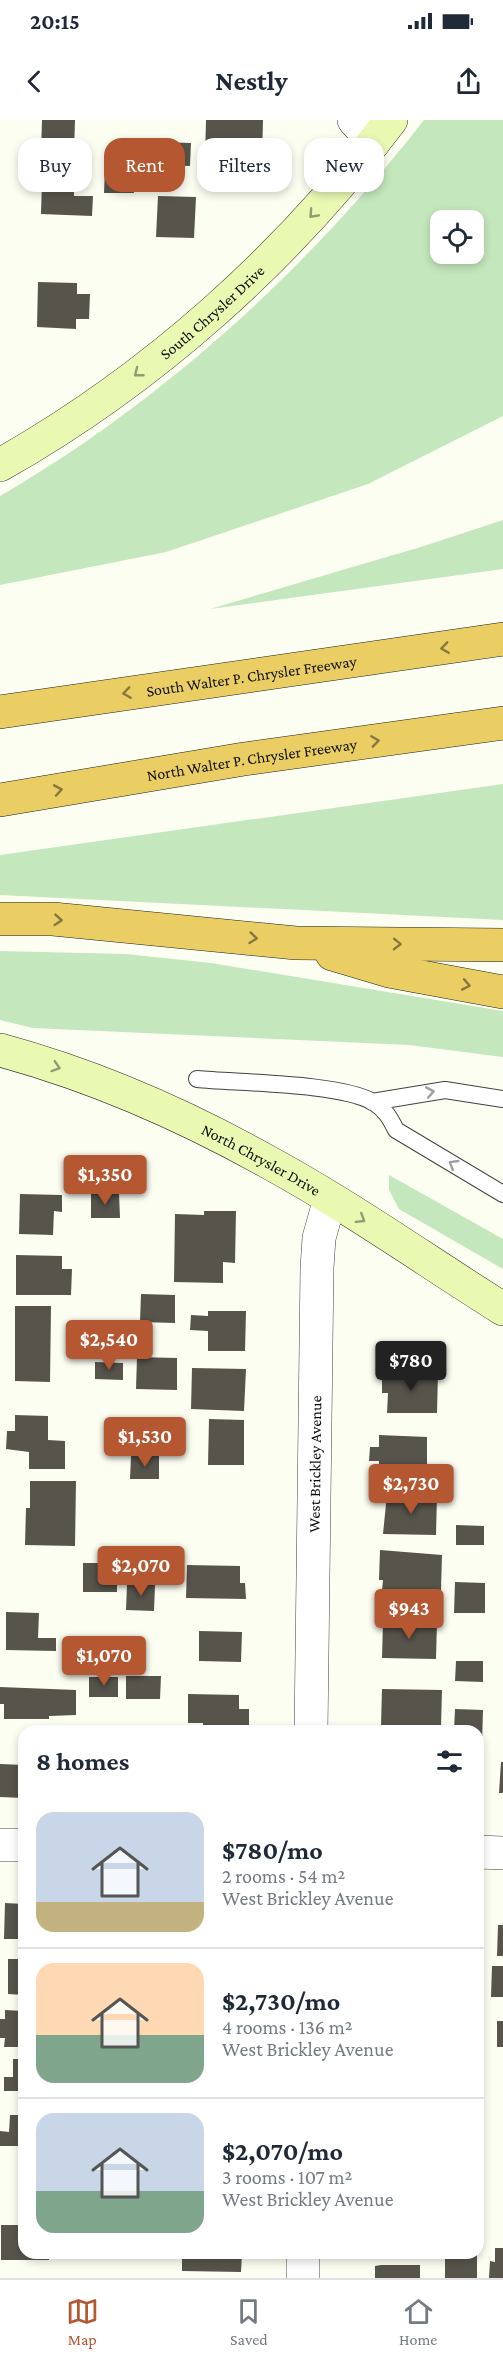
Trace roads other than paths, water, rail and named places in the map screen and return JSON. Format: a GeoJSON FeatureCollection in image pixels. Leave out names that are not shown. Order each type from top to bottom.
{"type":"FeatureCollection","features":[{"type":"Feature","properties":{"kind":"highway","name":"South Walter P. Chrysler Freeway"},"geometry":{"type":"LineString","coordinates":[[0,712],[503,639]]}},
{"type":"Feature","properties":{"kind":"highway","name":"North Walter P. Chrysler Freeway"},"geometry":{"type":"LineString","coordinates":[[0,800],[244,759],[503,723]]}},
{"type":"Feature","properties":{"kind":"highway"},"geometry":{"type":"LineString","coordinates":[[0,919],[53,919],[296,943],[503,945]]}},
{"type":"Feature","properties":{"kind":"highway"},"geometry":{"type":"LineString","coordinates":[[296,943],[389,971],[503,992]]}},
{"type":"Feature","properties":{"kind":"main road","name":"South Chrysler Drive"},"geometry":{"type":"LineString","coordinates":[[0,465],[38,444],[179,342],[282,247],[373,127]]}},
{"type":"Feature","properties":{"kind":"main road","name":"North Chrysler Drive"},"geometry":{"type":"LineString","coordinates":[[0,1050],[73,1073],[191,1123],[270,1163],[503,1309]]}},
{"type":"Feature","properties":{"kind":"street","name":"West Brickley Avenue"},"geometry":{"type":"LineString","coordinates":[[311,1725],[317,1268],[319,1238],[330,1200]]}},
{"type":"Feature","properties":{"kind":"street"},"geometry":{"type":"LineString","coordinates":[[0,1845],[18,1845]]}},
{"type":"Feature","properties":{"kind":"street"},"geometry":{"type":"LineString","coordinates":[[484,1852],[503,1853]]}},
{"type":"Feature","properties":{"kind":"street"},"geometry":{"type":"LineString","coordinates":[[303,2259],[303,2278]]}},
{"type":"Feature","properties":{"kind":"lane"},"geometry":{"type":"LineString","coordinates":[[197,1079],[347,1092],[372,1102],[388,1114],[396,1130],[503,1194]]}},
{"type":"Feature","properties":{"kind":"lane"},"geometry":{"type":"LineString","coordinates":[[372,1102],[445,1090],[503,1099]]}}]}
